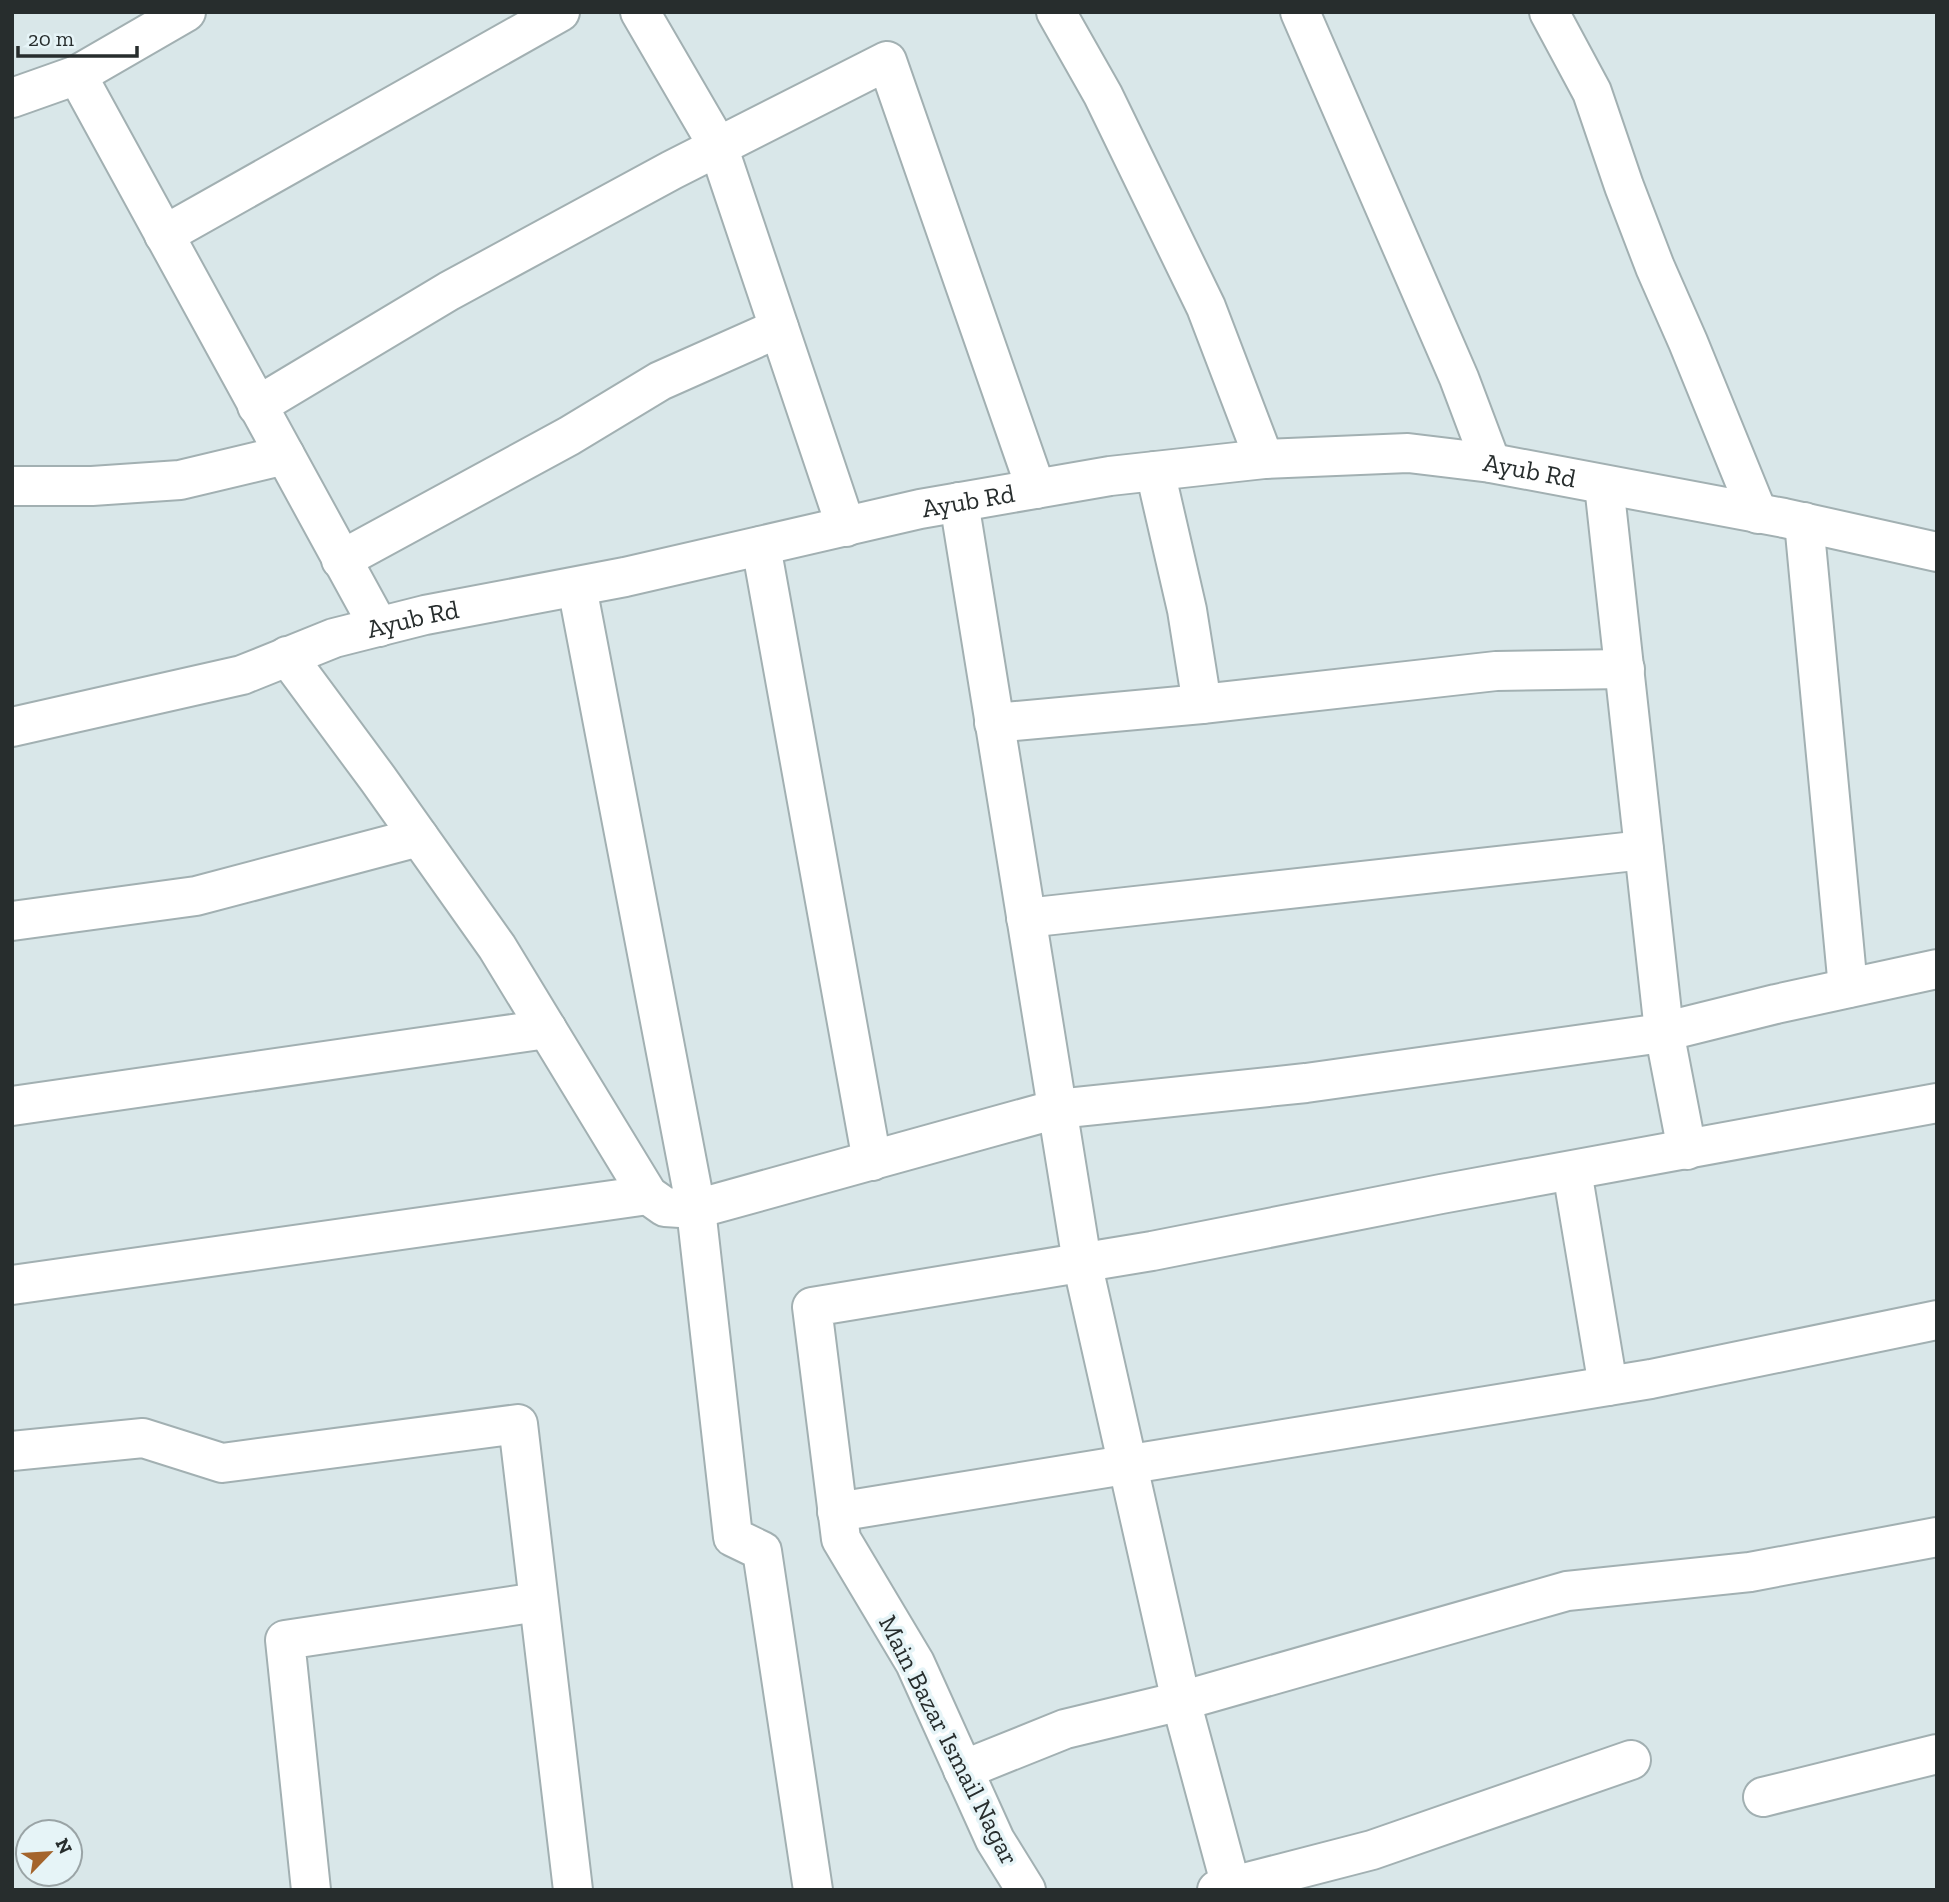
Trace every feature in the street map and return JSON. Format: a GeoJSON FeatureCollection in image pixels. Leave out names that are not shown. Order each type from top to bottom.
{"type":"FeatureCollection","features":[{"type":"Feature","properties":{"kind":"street"},"geometry":{"type":"LineString","coordinates":[[12,98],[77,75],[186,12]]}},
{"type":"Feature","properties":{"kind":"street"},"geometry":{"type":"LineString","coordinates":[[164,235],[560,12]]}},
{"type":"Feature","properties":{"kind":"street"},"geometry":{"type":"LineString","coordinates":[[640,12],[718,146],[846,527]]}},
{"type":"Feature","properties":{"kind":"street"},"geometry":{"type":"LineString","coordinates":[[1056,12],[1102,95],[1206,307],[1264,459]]}},
{"type":"Feature","properties":{"kind":"street"},"geometry":{"type":"LineString","coordinates":[[1300,12],[1459,378],[1491,463]]}},
{"type":"Feature","properties":{"kind":"street"},"geometry":{"type":"LineString","coordinates":[[1549,12],[1592,92],[1655,267],[1758,514]]}},
{"type":"Feature","properties":{"kind":"street"},"geometry":{"type":"LineString","coordinates":[[257,406],[449,291],[718,146],[887,61],[1036,489]]}},
{"type":"Feature","properties":{"kind":"street"},"geometry":{"type":"LineString","coordinates":[[77,75],[379,627]]}},
{"type":"Feature","properties":{"kind":"street"},"geometry":{"type":"LineString","coordinates":[[341,560],[569,436],[660,381],[779,328]]}},
{"type":"Feature","properties":{"kind":"street","name":"Ayub Rd"},"geometry":{"type":"LineString","coordinates":[[12,727],[242,676],[334,638],[425,615],[577,587],[959,502],[1155,471],[1264,459],[1409,453],[1491,463],[1804,522],[1937,552]]}},
{"type":"Feature","properties":{"kind":"street"},"geometry":{"type":"LineString","coordinates":[[12,486],[92,486],[180,480],[285,455]]}},
{"type":"Feature","properties":{"kind":"street"},"geometry":{"type":"LineString","coordinates":[[1155,471],[1187,610],[1202,704]]}},
{"type":"Feature","properties":{"kind":"street"},"geometry":{"type":"LineString","coordinates":[[1604,485],[1664,1031],[1687,1150]]}},
{"type":"Feature","properties":{"kind":"street"},"geometry":{"type":"LineString","coordinates":[[959,502],[1082,1262],[1181,1701],[1227,1889],[1372,1850],[1631,1760]]}},
{"type":"Feature","properties":{"kind":"street"},"geometry":{"type":"LineString","coordinates":[[1804,522],[1848,989]]}},
{"type":"Feature","properties":{"kind":"street"},"geometry":{"type":"LineString","coordinates":[[761,546],[872,1161]]}},
{"type":"Feature","properties":{"kind":"street"},"geometry":{"type":"LineString","coordinates":[[577,587],[696,1209],[733,1537],[762,1551],[813,1890]]}},
{"type":"Feature","properties":{"kind":"street"},"geometry":{"type":"LineString","coordinates":[[286,656],[497,947],[649,1195],[665,1207],[696,1209],[1056,1110],[1306,1083],[1664,1031],[1937,969]]}},
{"type":"Feature","properties":{"kind":"street"},"geometry":{"type":"LineString","coordinates":[[994,723],[1202,704],[1496,671],[1625,669]]}},
{"type":"Feature","properties":{"kind":"street"},"geometry":{"type":"LineString","coordinates":[[12,921],[196,896],[419,837]]}},
{"type":"Feature","properties":{"kind":"street"},"geometry":{"type":"LineString","coordinates":[[1026,918],[1644,850]]}},
{"type":"Feature","properties":{"kind":"street"},"geometry":{"type":"LineString","coordinates":[[12,1106],[547,1029]]}},
{"type":"Feature","properties":{"kind":"street"},"geometry":{"type":"LineString","coordinates":[[1082,1262],[1937,1103]]}},
{"type":"Feature","properties":{"kind":"street"},"geometry":{"type":"LineString","coordinates":[[1572,1171],[1608,1386]]}},
{"type":"Feature","properties":{"kind":"street"},"geometry":{"type":"LineString","coordinates":[[12,1286],[649,1195]]}},
{"type":"Feature","properties":{"kind":"street","name":"Main Bazar Ismail Nagar"},"geometry":{"type":"LineString","coordinates":[[1026,1890],[995,1840],[915,1663],[841,1539],[812,1307],[1082,1262]]}},
{"type":"Feature","properties":{"kind":"street"},"geometry":{"type":"LineString","coordinates":[[837,1512],[1608,1386],[1937,1320]]}},
{"type":"Feature","properties":{"kind":"street"},"geometry":{"type":"LineString","coordinates":[[12,1451],[143,1438],[222,1464],[518,1424],[573,1890]]}},
{"type":"Feature","properties":{"kind":"street"},"geometry":{"type":"LineString","coordinates":[[963,1770],[1065,1729],[1181,1701],[1567,1591],[1750,1572],[1937,1537]]}},
{"type":"Feature","properties":{"kind":"street"},"geometry":{"type":"LineString","coordinates":[[311,1890],[285,1640],[538,1602]]}},
{"type":"Feature","properties":{"kind":"street"},"geometry":{"type":"LineString","coordinates":[[1763,1797],[1937,1754]]}}]}
